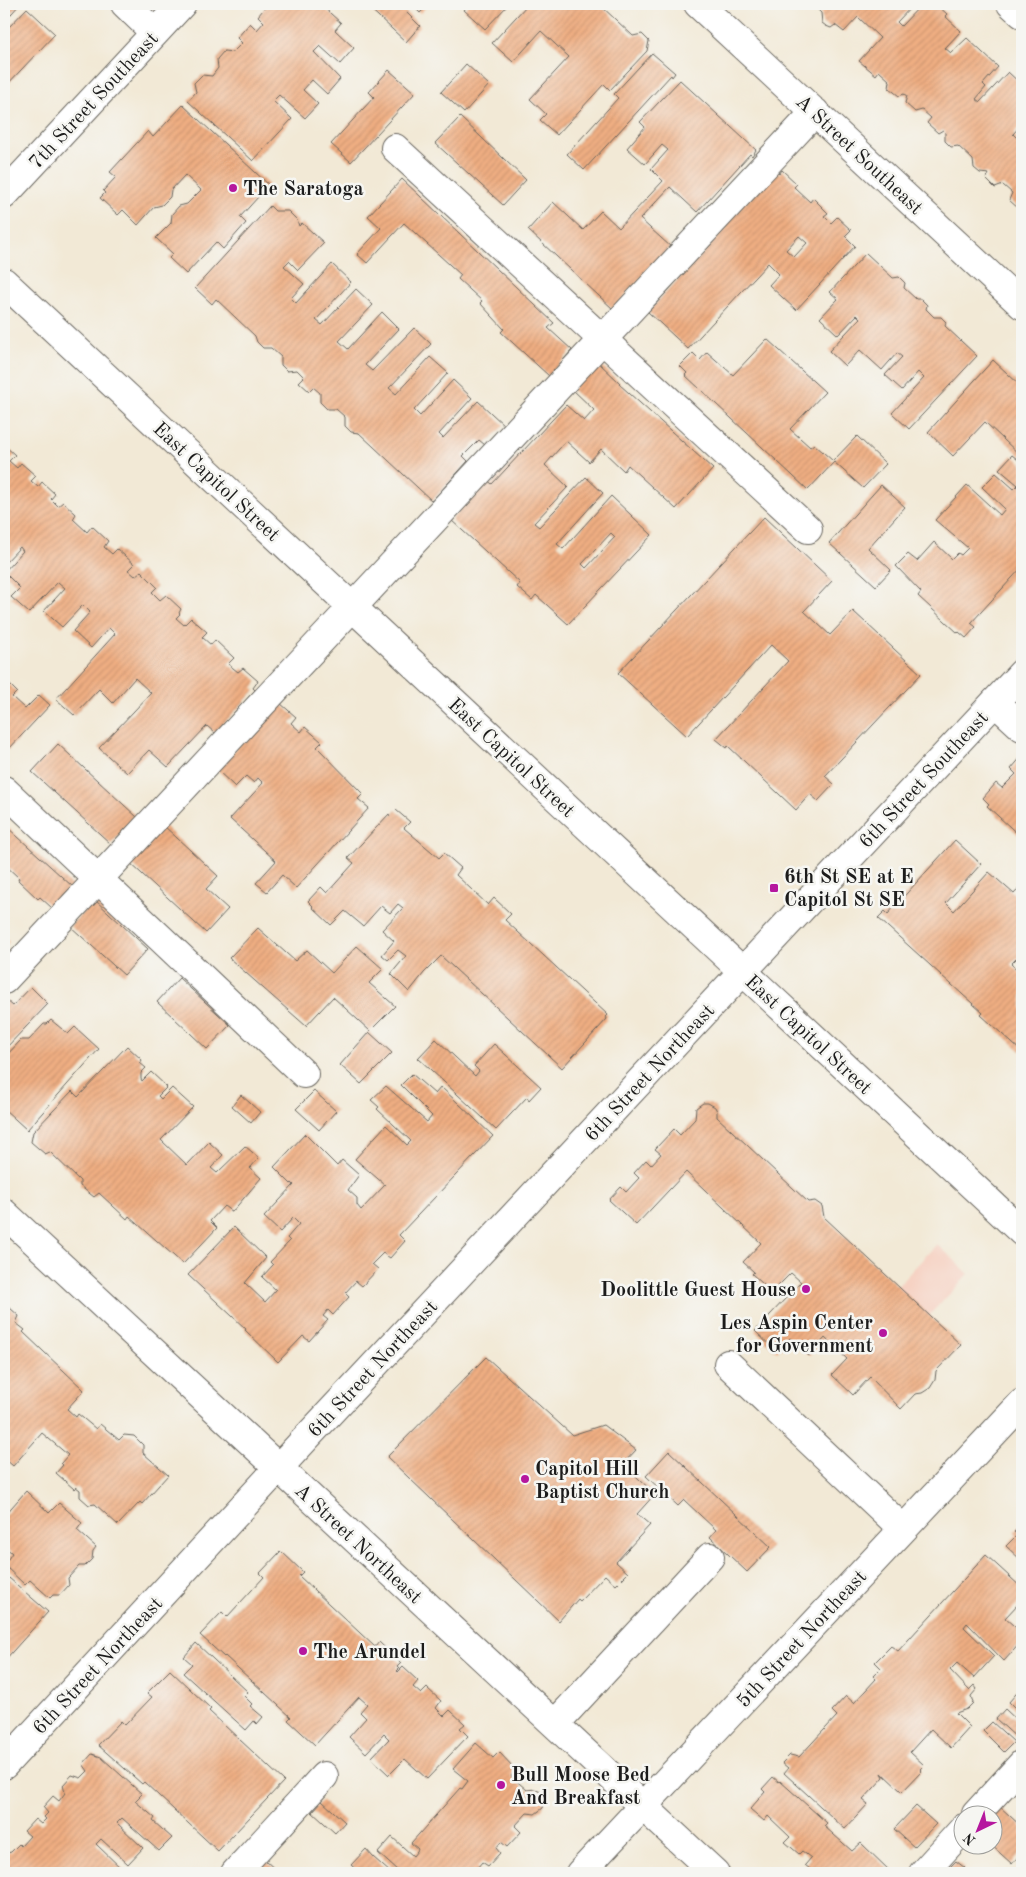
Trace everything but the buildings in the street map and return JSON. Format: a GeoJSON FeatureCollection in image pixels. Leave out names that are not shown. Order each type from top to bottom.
{"type":"FeatureCollection","features":[{"type":"Feature","properties":{"kind":"main road"},"geometry":{"type":"LineString","coordinates":[[125,4],[156,32]]}},
{"type":"Feature","properties":{"kind":"main road","name":"7th Street Southeast"},"geometry":{"type":"LineString","coordinates":[[4,195],[182,4]]}},
{"type":"Feature","properties":{"kind":"main road","name":"A Street Southeast"},"geometry":{"type":"LineString","coordinates":[[698,4],[1022,306]]}},
{"type":"Feature","properties":{"kind":"main road"},"geometry":{"type":"LineString","coordinates":[[1011,4],[1022,14]]}},
{"type":"Feature","properties":{"kind":"main road"},"geometry":{"type":"LineString","coordinates":[[4,980],[814,112]]}},
{"type":"Feature","properties":{"kind":"main road"},"geometry":{"type":"LineString","coordinates":[[395,148],[808,529]]}},
{"type":"Feature","properties":{"kind":"main road","name":"East Capitol Street"},"geometry":{"type":"LineString","coordinates":[[4,282],[1022,1232]]}},
{"type":"Feature","properties":{"kind":"main road","name":"6th Street Southeast"},"geometry":{"type":"LineString","coordinates":[[742,972],[1022,673]]}},
{"type":"Feature","properties":{"kind":"main road"},"geometry":{"type":"LineString","coordinates":[[995,702],[1022,728]]}},
{"type":"Feature","properties":{"kind":"main road"},"geometry":{"type":"LineString","coordinates":[[4,790],[304,1074]]}},
{"type":"Feature","properties":{"kind":"main road","name":"6th Street Northeast"},"geometry":{"type":"LineString","coordinates":[[4,1765],[742,972]]}},
{"type":"Feature","properties":{"kind":"main road","name":"A Street Northeast"},"geometry":{"type":"LineString","coordinates":[[4,1212],[715,1873]]}},
{"type":"Feature","properties":{"kind":"main road"},"geometry":{"type":"LineString","coordinates":[[728,1364],[903,1529]]}},
{"type":"Feature","properties":{"kind":"main road","name":"5th Street Northeast"},"geometry":{"type":"LineString","coordinates":[[580,1873],[1022,1402]]}},
{"type":"Feature","properties":{"kind":"main road"},"geometry":{"type":"LineString","coordinates":[[555,1724],[710,1557]]}},
{"type":"Feature","properties":{"kind":"main road"},"geometry":{"type":"LineString","coordinates":[[985,1804],[1022,1764]]}},
{"type":"Feature","properties":{"kind":"main road"},"geometry":{"type":"LineString","coordinates":[[235,1873],[324,1776]]}},
{"type":"Feature","properties":{"kind":"main road"},"geometry":{"type":"LineString","coordinates":[[923,1873],[954,1839]]}},
{"type":"Feature","properties":{"kind":"shaded area","name":"Les Aspin Center for Government"},"geometry":{"type":"Polygon","coordinates":[[[937,1244],[969,1274],[852,1394],[832,1375],[847,1359],[837,1350],[937,1244]]]}},
{"type":"Feature","properties":{"kind":"place","name":"The Saratoga"},"geometry":{"type":"Point","coordinates":[233,188]}},
{"type":"Feature","properties":{"kind":"place","name":"6th St SE at E Capitol St SE"},"geometry":{"type":"Point","coordinates":[774,888]}},
{"type":"Feature","properties":{"kind":"place","name":"Doolittle Guest House"},"geometry":{"type":"Point","coordinates":[806,1289]}},
{"type":"Feature","properties":{"kind":"place","name":"Les Aspin Center for Government"},"geometry":{"type":"Point","coordinates":[883,1333]}},
{"type":"Feature","properties":{"kind":"place","name":"Capitol Hill Baptist Church"},"geometry":{"type":"Point","coordinates":[525,1479]}},
{"type":"Feature","properties":{"kind":"place","name":"The Arundel"},"geometry":{"type":"Point","coordinates":[303,1651]}},
{"type":"Feature","properties":{"kind":"place","name":"Bull Moose Bed And Breakfast"},"geometry":{"type":"Point","coordinates":[501,1785]}}]}
